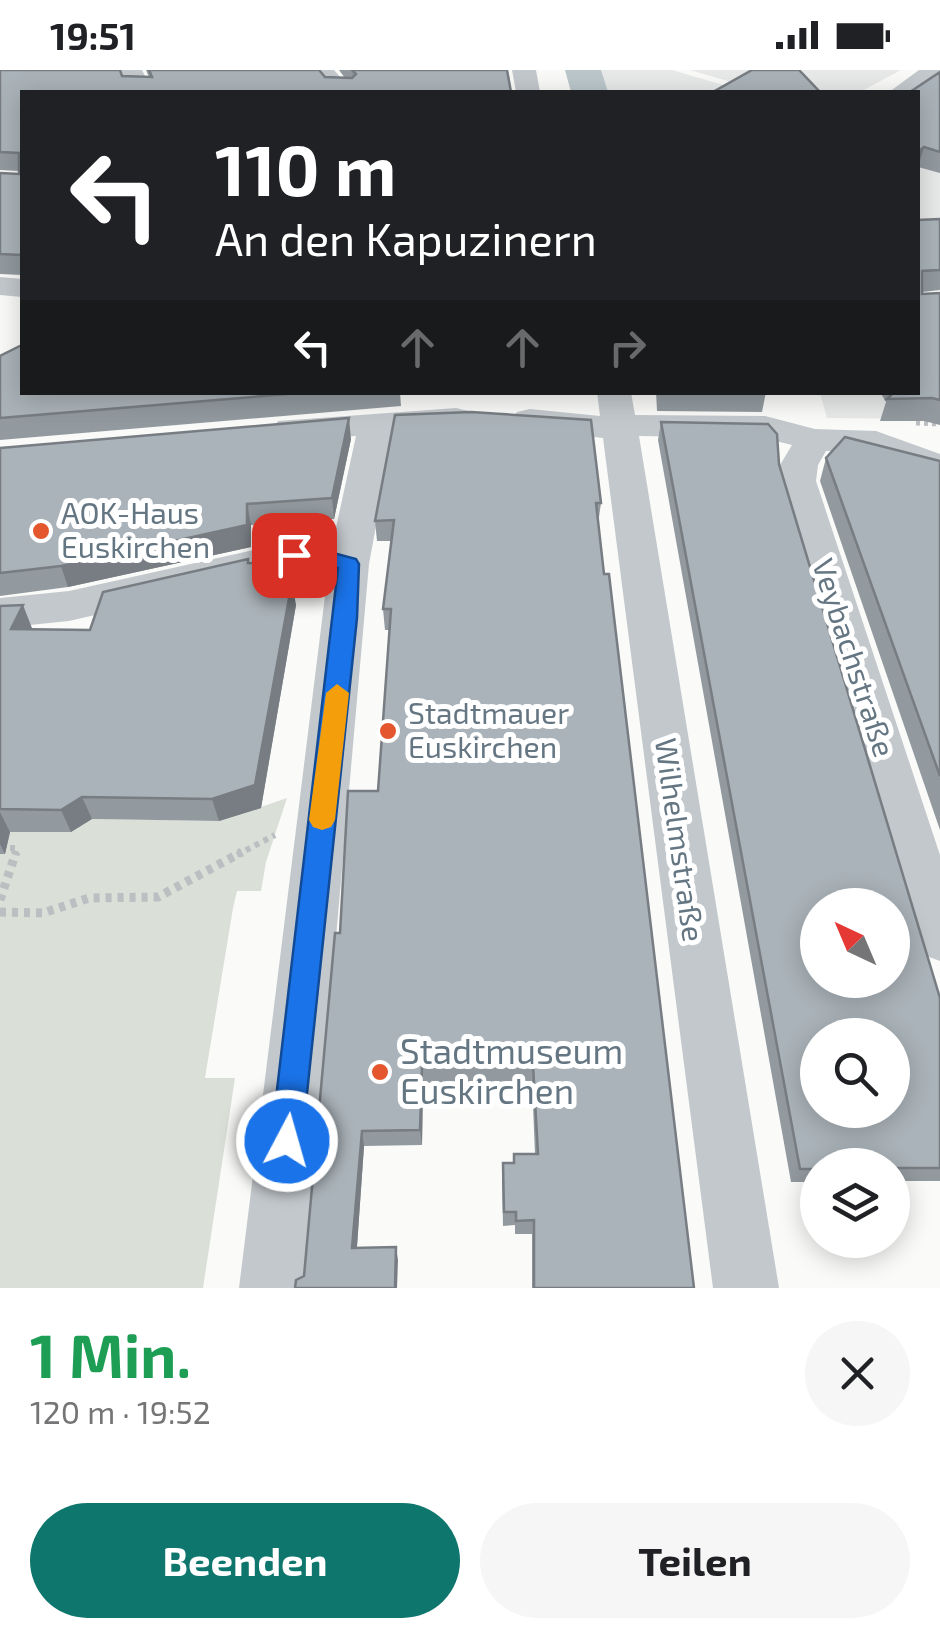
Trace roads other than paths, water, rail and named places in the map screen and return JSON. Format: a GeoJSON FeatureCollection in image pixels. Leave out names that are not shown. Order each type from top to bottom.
{"type":"FeatureCollection","features":[{"type":"Feature","properties":{"kind":"street"},"geometry":{"type":"LineString","coordinates":[[322,70],[339,90]]}},
{"type":"Feature","properties":{"kind":"street"},"geometry":{"type":"LineString","coordinates":[[904,90],[935,70]]}},
{"type":"Feature","properties":{"kind":"street"},"geometry":{"type":"LineString","coordinates":[[778,397],[814,440]]}},
{"type":"Feature","properties":{"kind":"street"},"geometry":{"type":"LineString","coordinates":[[261,432],[399,411],[529,420],[617,410],[658,444],[771,448],[814,440],[876,442],[928,430]]}},
{"type":"Feature","properties":{"kind":"street","name":"Wilhelmstraße"},"geometry":{"type":"LineString","coordinates":[[617,410],[746,1288]]}},
{"type":"Feature","properties":{"kind":"street"},"geometry":{"type":"LineString","coordinates":[[272,1288],[349,564],[399,411]]}},
{"type":"Feature","properties":{"kind":"street","name":"Veybachstraße"},"geometry":{"type":"LineString","coordinates":[[814,440],[799,465],[796,481],[940,937]]}},
{"type":"Feature","properties":{"kind":"street"},"geometry":{"type":"LineString","coordinates":[[876,442],[940,466]]}},
{"type":"Feature","properties":{"kind":"street"},"geometry":{"type":"LineString","coordinates":[[0,613],[69,606],[294,555],[311,554],[349,564]]}},
{"type":"Feature","properties":{"kind":"waterway"},"geometry":{"type":"LineString","coordinates":[[583,70],[588,90]]}},
{"type":"Feature","properties":{"kind":"place","name":"AOK-Haus Euskirchen"},"geometry":{"type":"Point","coordinates":[41,531]}},
{"type":"Feature","properties":{"kind":"place","name":"Stadtmauer Euskirchen"},"geometry":{"type":"Point","coordinates":[388,731]}},
{"type":"Feature","properties":{"kind":"place","name":"Stadtmuseum Euskirchen"},"geometry":{"type":"Point","coordinates":[380,1072]}}]}
